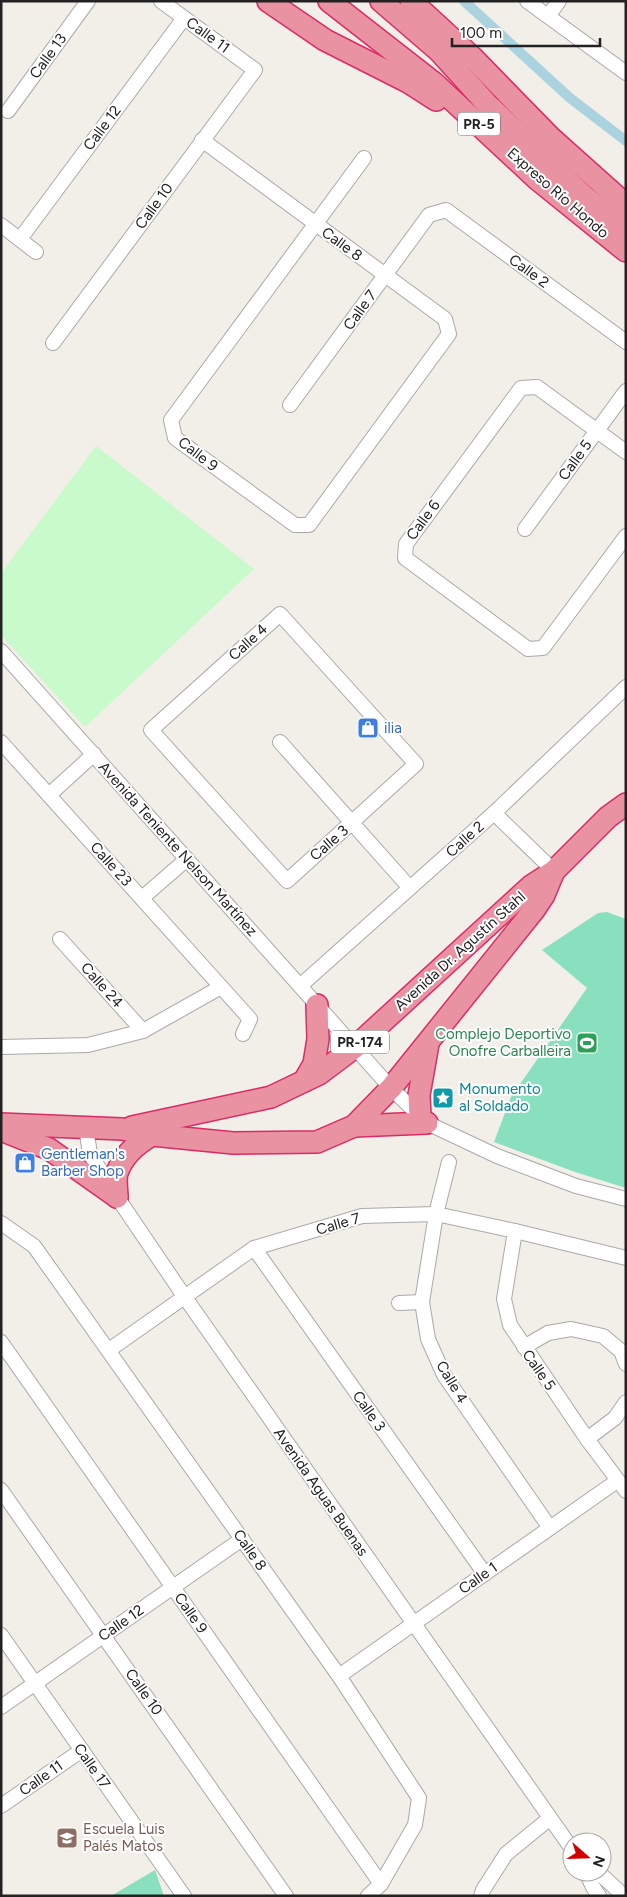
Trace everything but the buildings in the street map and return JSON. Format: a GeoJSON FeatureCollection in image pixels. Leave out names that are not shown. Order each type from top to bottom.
{"type":"FeatureCollection","features":[{"type":"Feature","properties":{"kind":"highway"},"geometry":{"type":"LineString","coordinates":[[268,1],[326,40],[408,82],[437,100],[528,170]]}},
{"type":"Feature","properties":{"kind":"highway","name":"Expreso Río Hondo"},"geometry":{"type":"LineString","coordinates":[[329,1],[434,83],[580,216],[626,251]]}},
{"type":"Feature","properties":{"kind":"highway"},"geometry":{"type":"LineString","coordinates":[[381,1],[439,52],[488,104],[585,197],[626,230]]}},
{"type":"Feature","properties":{"kind":"highway","name":"PR-5"},"geometry":{"type":"LineString","coordinates":[[411,1],[472,57],[550,137],[626,205]]}},
{"type":"Feature","properties":{"kind":"highway","name":"Avenida Dr. Agustín Stahl"},"geometry":{"type":"LineString","coordinates":[[122,1129],[271,1097],[319,1074],[355,1047],[531,886],[554,871],[608,817],[626,804]]}},
{"type":"Feature","properties":{"kind":"highway","name":"Avenida Dr. Agustín Stahl"},"geometry":{"type":"LineString","coordinates":[[1,1124],[122,1129],[152,1135],[233,1143],[316,1142],[354,1126],[391,1088],[534,910],[544,895],[554,871]]}},
{"type":"Feature","properties":{"kind":"highway"},"geometry":{"type":"LineString","coordinates":[[304,1081],[314,1064],[318,1039],[317,1005]]}},
{"type":"Feature","properties":{"kind":"highway"},"geometry":{"type":"LineString","coordinates":[[354,1126],[424,1120],[419,1095],[429,1041]]}},
{"type":"Feature","properties":{"kind":"highway"},"geometry":{"type":"LineString","coordinates":[[196,1139],[199,1123],[233,1105]]}},
{"type":"Feature","properties":{"kind":"highway"},"geometry":{"type":"LineString","coordinates":[[1,1130],[49,1149],[116,1197]]}},
{"type":"Feature","properties":{"kind":"highway"},"geometry":{"type":"LineString","coordinates":[[116,1197],[117,1174],[125,1157],[136,1144],[152,1135]]}},
{"type":"Feature","properties":{"kind":"street","name":"Calle 13"},"geometry":{"type":"LineString","coordinates":[[8,111],[88,1]]}},
{"type":"Feature","properties":{"kind":"street","name":"Calle 11"},"geometry":{"type":"LineString","coordinates":[[161,1],[255,70]]}},
{"type":"Feature","properties":{"kind":"street"},"geometry":{"type":"LineString","coordinates":[[527,1],[624,69]]}},
{"type":"Feature","properties":{"kind":"street"},"geometry":{"type":"LineString","coordinates":[[548,16],[559,1]]}},
{"type":"Feature","properties":{"kind":"street","name":"Calle 12"},"geometry":{"type":"LineString","coordinates":[[20,238],[184,18]]}},
{"type":"Feature","properties":{"kind":"street","name":"Calle 10"},"geometry":{"type":"LineString","coordinates":[[53,343],[255,70]]}},
{"type":"Feature","properties":{"kind":"street","name":"Calle 8"},"geometry":{"type":"LineString","coordinates":[[202,140],[445,319],[449,334],[431,358]]}},
{"type":"Feature","properties":{"kind":"street","name":"Calle 9"},"geometry":{"type":"LineString","coordinates":[[364,158],[171,420],[175,438],[295,525],[309,525],[431,358]]}},
{"type":"Feature","properties":{"kind":"street","name":"Calle 2"},"geometry":{"type":"LineString","coordinates":[[429,215],[446,210],[626,342]]}},
{"type":"Feature","properties":{"kind":"street","name":"Calle 7"},"geometry":{"type":"LineString","coordinates":[[290,404],[429,215]]}},
{"type":"Feature","properties":{"kind":"street"},"geometry":{"type":"LineString","coordinates":[[1,225],[36,252]]}},
{"type":"Feature","properties":{"kind":"street","name":"Calle 6"},"geometry":{"type":"LineString","coordinates":[[626,452],[537,387],[521,388],[406,544],[405,558],[528,649],[543,648],[626,536]]}},
{"type":"Feature","properties":{"kind":"street","name":"Calle 5"},"geometry":{"type":"LineString","coordinates":[[525,529],[626,391]]}},
{"type":"Feature","properties":{"kind":"street","name":"Calle 4"},"geometry":{"type":"LineString","coordinates":[[287,881],[151,730],[280,614],[416,764],[351,822]]}},
{"type":"Feature","properties":{"kind":"street","name":"Avenida Teniente Nelson Martínez"},"geometry":{"type":"LineString","coordinates":[[1,651],[391,1088],[424,1120],[497,1156],[576,1186],[626,1199]]}},
{"type":"Feature","properties":{"kind":"street","name":"Calle 2"},"geometry":{"type":"LineString","coordinates":[[300,986],[494,813],[626,687]]}},
{"type":"Feature","properties":{"kind":"street","name":"Calle 23"},"geometry":{"type":"LineString","coordinates":[[1,742],[250,1019],[243,1034]]}},
{"type":"Feature","properties":{"kind":"street"},"geometry":{"type":"LineString","coordinates":[[280,742],[351,822]]}},
{"type":"Feature","properties":{"kind":"street"},"geometry":{"type":"LineString","coordinates":[[49,795],[94,754]]}},
{"type":"Feature","properties":{"kind":"street"},"geometry":{"type":"LineString","coordinates":[[494,813],[554,871]]}},
{"type":"Feature","properties":{"kind":"street","name":"Calle 3"},"geometry":{"type":"LineString","coordinates":[[287,881],[351,822],[410,888]]}},
{"type":"Feature","properties":{"kind":"street"},"geometry":{"type":"LineString","coordinates":[[142,898],[187,859]]}},
{"type":"Feature","properties":{"kind":"street","name":"Calle 24"},"geometry":{"type":"LineString","coordinates":[[60,939],[143,1031]]}},
{"type":"Feature","properties":{"kind":"street"},"geometry":{"type":"LineString","coordinates":[[1,1048],[88,1046],[143,1031],[221,987]]}},
{"type":"Feature","properties":{"kind":"street","name":"Avenida Aguas Buenas"},"geometry":{"type":"LineString","coordinates":[[86,1128],[90,1154],[116,1197],[562,1836]]}},
{"type":"Feature","properties":{"kind":"street","name":"Calle 4"},"geometry":{"type":"LineString","coordinates":[[449,1162],[436,1214],[422,1302],[428,1339],[444,1375],[550,1528]]}},
{"type":"Feature","properties":{"kind":"street","name":"Calle 7"},"geometry":{"type":"LineString","coordinates":[[109,1350],[254,1248],[362,1216],[436,1214],[626,1258]]}},
{"type":"Feature","properties":{"kind":"street","name":"Calle 8"},"geometry":{"type":"LineString","coordinates":[[1,1223],[34,1246],[338,1676],[419,1798],[416,1825],[381,1884],[368,1896]]}},
{"type":"Feature","properties":{"kind":"street","name":"Calle 5"},"geometry":{"type":"LineString","coordinates":[[515,1231],[504,1299],[510,1325],[587,1439],[622,1486]]}},
{"type":"Feature","properties":{"kind":"street","name":"Calle 3"},"geometry":{"type":"LineString","coordinates":[[254,1248],[484,1574]]}},
{"type":"Feature","properties":{"kind":"street"},"geometry":{"type":"LineString","coordinates":[[399,1303],[422,1302]]}},
{"type":"Feature","properties":{"kind":"street"},"geometry":{"type":"LineString","coordinates":[[524,1347],[548,1333],[571,1329],[603,1336],[621,1351],[626,1364]]}},
{"type":"Feature","properties":{"kind":"street","name":"Calle 9"},"geometry":{"type":"LineString","coordinates":[[1,1342],[381,1884]]}},
{"type":"Feature","properties":{"kind":"street"},"geometry":{"type":"LineString","coordinates":[[587,1439],[615,1418],[626,1402]]}},
{"type":"Feature","properties":{"kind":"street","name":"Calle 1"},"geometry":{"type":"LineString","coordinates":[[338,1676],[550,1528],[622,1486]]}},
{"type":"Feature","properties":{"kind":"street","name":"Calle 10"},"geometry":{"type":"LineString","coordinates":[[1,1490],[286,1896]]}},
{"type":"Feature","properties":{"kind":"street","name":"Calle 12"},"geometry":{"type":"LineString","coordinates":[[1,1707],[242,1539]]}},
{"type":"Feature","properties":{"kind":"street","name":"Calle 17"},"geometry":{"type":"LineString","coordinates":[[1,1635],[184,1896]]}},
{"type":"Feature","properties":{"kind":"street","name":"Calle 11"},"geometry":{"type":"LineString","coordinates":[[1,1806],[82,1750]]}},
{"type":"Feature","properties":{"kind":"street"},"geometry":{"type":"LineString","coordinates":[[481,1896],[506,1854],[549,1818]]}},
{"type":"Feature","properties":{"kind":"street"},"geometry":{"type":"LineString","coordinates":[[591,1882],[599,1896]]}},
{"type":"Feature","properties":{"kind":"street"},"geometry":{"type":"LineString","coordinates":[[609,1882],[624,1896]]}},
{"type":"Feature","properties":{"kind":"green space"},"geometry":{"type":"Polygon","coordinates":[[[96,446],[254,569],[85,727],[1,635],[1,573],[96,446]]]}},
{"type":"Feature","properties":{"kind":"green space","name":"Complejo Deportivo Onofre Carballeira"},"geometry":{"type":"Polygon","coordinates":[[[607,912],[626,919],[626,1188],[575,1172],[494,1142],[511,1097],[587,988],[542,950],[598,913],[607,912]]]}},
{"type":"Feature","properties":{"kind":"green space"},"geometry":{"type":"Polygon","coordinates":[[[155,1870],[164,1896],[111,1896],[155,1870]]]}},
{"type":"Feature","properties":{"kind":"waterway"},"geometry":{"type":"LineString","coordinates":[[464,1],[570,98],[626,141]]}},
{"type":"Feature","properties":{"kind":"place","name":"ilia"},"geometry":{"type":"Point","coordinates":[368,728]}},
{"type":"Feature","properties":{"kind":"place","name":"Complejo Deportivo Onofre Carballeira"},"geometry":{"type":"Point","coordinates":[587,1043]}},
{"type":"Feature","properties":{"kind":"place","name":"Monumento al Soldado"},"geometry":{"type":"Point","coordinates":[443,1098]}},
{"type":"Feature","properties":{"kind":"place","name":"Gentleman's Barber Shop"},"geometry":{"type":"Point","coordinates":[25,1163]}},
{"type":"Feature","properties":{"kind":"place","name":"Escuela Luis Palés Matos"},"geometry":{"type":"Point","coordinates":[67,1838]}}]}
